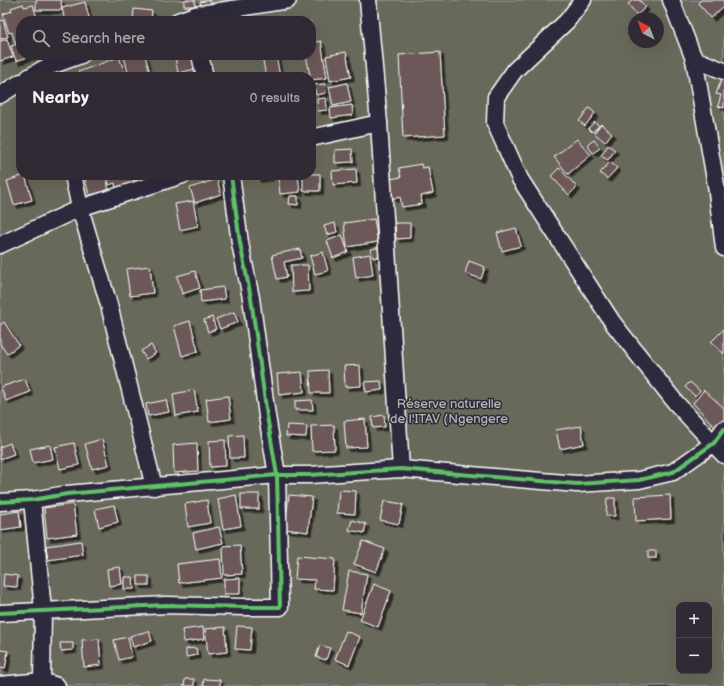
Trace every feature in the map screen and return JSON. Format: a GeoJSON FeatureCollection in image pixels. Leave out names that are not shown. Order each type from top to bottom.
{"type":"FeatureCollection","features":[{"type":"Feature","properties":{"kind":"street"},"geometry":{"type":"LineString","coordinates":[[205,16],[288,0]]}},
{"type":"Feature","properties":{"kind":"street"},"geometry":{"type":"LineString","coordinates":[[368,0],[378,123],[401,469]]}},
{"type":"Feature","properties":{"kind":"street"},"geometry":{"type":"LineString","coordinates":[[584,0],[567,20],[515,70],[496,97],[495,123],[520,179],[613,323],[676,403],[719,449]]}},
{"type":"Feature","properties":{"kind":"street"},"geometry":{"type":"LineString","coordinates":[[671,0],[694,58],[716,185],[724,248]]}},
{"type":"Feature","properties":{"kind":"street"},"geometry":{"type":"LineString","coordinates":[[694,58],[724,71]]}},
{"type":"Feature","properties":{"kind":"street"},"geometry":{"type":"LineString","coordinates":[[46,72],[70,60]]}},
{"type":"Feature","properties":{"kind":"street"},"geometry":{"type":"LineString","coordinates":[[201,60],[204,72]]}},
{"type":"Feature","properties":{"kind":"street"},"geometry":{"type":"LineString","coordinates":[[0,95],[16,85]]}},
{"type":"Feature","properties":{"kind":"street"},"geometry":{"type":"LineString","coordinates":[[316,137],[378,123]]}},
{"type":"Feature","properties":{"kind":"street"},"geometry":{"type":"LineString","coordinates":[[74,180],[80,208],[109,305],[154,487]]}},
{"type":"Feature","properties":{"kind":"street"},"geometry":{"type":"LineString","coordinates":[[0,245],[80,208],[167,180]]}},
{"type":"Feature","properties":{"kind":"street"},"geometry":{"type":"LineString","coordinates":[[0,613],[166,605],[280,607],[277,475],[267,416],[251,298],[240,243],[232,180]]}},
{"type":"Feature","properties":{"kind":"street"},"geometry":{"type":"LineString","coordinates":[[0,502],[32,500],[67,494],[277,475],[309,475],[401,469],[577,484],[639,480],[673,472],[719,449],[724,429]]}},
{"type":"Feature","properties":{"kind":"street"},"geometry":{"type":"LineString","coordinates":[[32,500],[43,610],[42,681]]}},
{"type":"Feature","properties":{"kind":"street"},"geometry":{"type":"LineString","coordinates":[[1,685],[42,681],[57,686]]}},
{"type":"Feature","properties":{"kind":"green space","name":"Réserve naturelle de l'ITAV (Ngengere"},"geometry":{"type":"Polygon","coordinates":[[[0,0],[724,0],[724,686],[0,686],[0,0]]]}},
{"type":"Feature","properties":{"kind":"building"},"geometry":{"type":"Polygon","coordinates":[[[36,0],[61,0],[62,10],[36,10],[36,0]]]}},
{"type":"Feature","properties":{"kind":"building"},"geometry":{"type":"Polygon","coordinates":[[[184,0],[195,0],[195,6],[184,6],[184,0]]]}},
{"type":"Feature","properties":{"kind":"building"},"geometry":{"type":"Polygon","coordinates":[[[210,0],[212,9],[202,10],[200,2],[210,0]]]}},
{"type":"Feature","properties":{"kind":"building"},"geometry":{"type":"Polygon","coordinates":[[[633,0],[639,0],[646,7],[640,12],[635,12],[628,4],[633,0]]]}},
{"type":"Feature","properties":{"kind":"building"},"geometry":{"type":"Polygon","coordinates":[[[701,0],[724,0],[724,6],[711,18],[698,3],[701,0]]]}},
{"type":"Feature","properties":{"kind":"building"},"geometry":{"type":"Polygon","coordinates":[[[85,2],[89,16],[64,16],[62,8],[85,2]]]}},
{"type":"Feature","properties":{"kind":"building"},"geometry":{"type":"Polygon","coordinates":[[[23,4],[24,7],[33,5],[36,16],[16,16],[15,43],[12,32],[9,33],[3,14],[12,11],[11,8],[23,4]]]}},
{"type":"Feature","properties":{"kind":"building"},"geometry":{"type":"Polygon","coordinates":[[[134,9],[152,11],[152,16],[133,16],[134,9]]]}},
{"type":"Feature","properties":{"kind":"building"},"geometry":{"type":"Polygon","coordinates":[[[3,20],[8,37],[0,39],[0,21],[3,20]]]}},
{"type":"Feature","properties":{"kind":"building"},"geometry":{"type":"Polygon","coordinates":[[[7,39],[13,57],[0,61],[0,41],[7,39]]]}},
{"type":"Feature","properties":{"kind":"building"},"geometry":{"type":"Polygon","coordinates":[[[321,41],[327,78],[316,79],[316,72],[309,72],[307,60],[316,60],[316,42],[321,41]]]}},
{"type":"Feature","properties":{"kind":"building"},"geometry":{"type":"Polygon","coordinates":[[[16,44],[16,60],[19,60],[16,61],[11,46],[16,44]]]}},
{"type":"Feature","properties":{"kind":"building"},"geometry":{"type":"Polygon","coordinates":[[[346,52],[351,77],[330,81],[326,56],[346,52]]]}},
{"type":"Feature","properties":{"kind":"building"},"geometry":{"type":"Polygon","coordinates":[[[440,52],[445,135],[403,138],[399,55],[440,52]]]}},
{"type":"Feature","properties":{"kind":"building"},"geometry":{"type":"Polygon","coordinates":[[[111,60],[120,60],[125,72],[78,72],[111,60]]]}},
{"type":"Feature","properties":{"kind":"building"},"geometry":{"type":"Polygon","coordinates":[[[125,60],[146,60],[150,72],[128,72],[125,60]]]}},
{"type":"Feature","properties":{"kind":"building"},"geometry":{"type":"Polygon","coordinates":[[[176,60],[193,60],[195,69],[178,72],[176,60]]]}},
{"type":"Feature","properties":{"kind":"building"},"geometry":{"type":"Polygon","coordinates":[[[263,60],[277,60],[279,72],[265,72],[263,60]]]}},
{"type":"Feature","properties":{"kind":"building"},"geometry":{"type":"Polygon","coordinates":[[[722,78],[724,79],[724,108],[718,106],[721,95],[716,94],[722,78]]]}},
{"type":"Feature","properties":{"kind":"building"},"geometry":{"type":"Polygon","coordinates":[[[347,83],[351,102],[333,106],[329,87],[347,83]]]}},
{"type":"Feature","properties":{"kind":"building"},"geometry":{"type":"Polygon","coordinates":[[[325,84],[326,93],[316,95],[316,85],[325,84]]]}},
{"type":"Feature","properties":{"kind":"building"},"geometry":{"type":"Polygon","coordinates":[[[326,98],[327,110],[318,111],[317,99],[326,98]]]}},
{"type":"Feature","properties":{"kind":"building"},"geometry":{"type":"Polygon","coordinates":[[[352,105],[353,115],[331,118],[330,108],[352,105]]]}},
{"type":"Feature","properties":{"kind":"building"},"geometry":{"type":"Polygon","coordinates":[[[589,108],[595,113],[585,126],[579,121],[589,108]]]}},
{"type":"Feature","properties":{"kind":"building"},"geometry":{"type":"Polygon","coordinates":[[[595,122],[599,126],[592,132],[588,128],[595,122]]]}},
{"type":"Feature","properties":{"kind":"building"},"geometry":{"type":"Polygon","coordinates":[[[601,124],[612,133],[605,142],[594,133],[601,124]]]}},
{"type":"Feature","properties":{"kind":"building"},"geometry":{"type":"Polygon","coordinates":[[[577,139],[591,155],[568,174],[554,157],[577,139]]]}},
{"type":"Feature","properties":{"kind":"building"},"geometry":{"type":"Polygon","coordinates":[[[594,140],[600,148],[593,153],[587,145],[594,140]]]}},
{"type":"Feature","properties":{"kind":"building"},"geometry":{"type":"Polygon","coordinates":[[[608,145],[615,150],[608,160],[601,156],[608,145]]]}},
{"type":"Feature","properties":{"kind":"building"},"geometry":{"type":"Polygon","coordinates":[[[352,149],[353,162],[335,163],[335,150],[352,149]]]}},
{"type":"Feature","properties":{"kind":"building"},"geometry":{"type":"Polygon","coordinates":[[[610,162],[617,168],[607,179],[600,173],[610,162]]]}},
{"type":"Feature","properties":{"kind":"building"},"geometry":{"type":"Polygon","coordinates":[[[421,164],[422,168],[428,167],[433,193],[421,196],[422,204],[402,207],[400,197],[393,199],[390,179],[401,177],[399,168],[421,164]]]}},
{"type":"Feature","properties":{"kind":"building"},"geometry":{"type":"Polygon","coordinates":[[[559,168],[577,187],[569,195],[551,176],[559,168]]]}},
{"type":"Feature","properties":{"kind":"building"},"geometry":{"type":"Polygon","coordinates":[[[356,169],[357,183],[333,185],[332,171],[356,169]]]}},
{"type":"Feature","properties":{"kind":"building"},"geometry":{"type":"Polygon","coordinates":[[[316,174],[320,174],[320,191],[303,191],[303,180],[316,180],[316,174]]]}},
{"type":"Feature","properties":{"kind":"building"},"geometry":{"type":"Polygon","coordinates":[[[16,178],[16,180],[26,180],[32,200],[14,205],[7,181],[16,178]]]}},
{"type":"Feature","properties":{"kind":"building"},"geometry":{"type":"Polygon","coordinates":[[[85,180],[107,180],[109,191],[89,195],[85,180]]]}},
{"type":"Feature","properties":{"kind":"building"},"geometry":{"type":"Polygon","coordinates":[[[108,180],[133,180],[134,185],[116,189],[115,183],[109,185],[108,180]]]}},
{"type":"Feature","properties":{"kind":"building"},"geometry":{"type":"Polygon","coordinates":[[[217,180],[221,194],[195,203],[190,188],[217,180]]]}},
{"type":"Feature","properties":{"kind":"building"},"geometry":{"type":"Polygon","coordinates":[[[279,180],[299,180],[300,192],[280,194],[279,180]]]}},
{"type":"Feature","properties":{"kind":"building"},"geometry":{"type":"Polygon","coordinates":[[[290,196],[298,196],[298,205],[289,204],[290,196]]]}},
{"type":"Feature","properties":{"kind":"building"},"geometry":{"type":"Polygon","coordinates":[[[193,201],[198,226],[180,230],[175,204],[193,201]]]}},
{"type":"Feature","properties":{"kind":"building"},"geometry":{"type":"Polygon","coordinates":[[[374,219],[378,242],[347,247],[344,223],[374,219]]]}},
{"type":"Feature","properties":{"kind":"building"},"geometry":{"type":"Polygon","coordinates":[[[335,223],[337,232],[327,235],[324,226],[335,223]]]}},
{"type":"Feature","properties":{"kind":"building"},"geometry":{"type":"Polygon","coordinates":[[[395,223],[410,223],[410,238],[396,239],[395,223]]]}},
{"type":"Feature","properties":{"kind":"building"},"geometry":{"type":"Polygon","coordinates":[[[516,228],[521,246],[502,251],[497,233],[516,228]]]}},
{"type":"Feature","properties":{"kind":"building"},"geometry":{"type":"Polygon","coordinates":[[[342,235],[348,252],[333,258],[327,241],[342,235]]]}},
{"type":"Feature","properties":{"kind":"building"},"geometry":{"type":"Polygon","coordinates":[[[382,247],[384,255],[373,258],[371,249],[382,247]]]}},
{"type":"Feature","properties":{"kind":"building"},"geometry":{"type":"Polygon","coordinates":[[[300,249],[302,258],[284,262],[287,277],[277,279],[272,255],[300,249]]]}},
{"type":"Feature","properties":{"kind":"building"},"geometry":{"type":"Polygon","coordinates":[[[323,252],[328,271],[315,274],[310,256],[323,252]]]}},
{"type":"Feature","properties":{"kind":"building"},"geometry":{"type":"Polygon","coordinates":[[[370,254],[373,275],[356,278],[353,257],[370,254]]]}},
{"type":"Feature","properties":{"kind":"building"},"geometry":{"type":"Polygon","coordinates":[[[469,261],[485,267],[481,279],[465,273],[469,261]]]}},
{"type":"Feature","properties":{"kind":"building"},"geometry":{"type":"Polygon","coordinates":[[[291,265],[308,265],[309,291],[292,292],[291,265]]]}},
{"type":"Feature","properties":{"kind":"building"},"geometry":{"type":"Polygon","coordinates":[[[150,266],[153,293],[130,296],[126,269],[150,266]]]}},
{"type":"Feature","properties":{"kind":"building"},"geometry":{"type":"Polygon","coordinates":[[[195,271],[200,288],[182,294],[177,276],[195,271]]]}},
{"type":"Feature","properties":{"kind":"building"},"geometry":{"type":"Polygon","coordinates":[[[223,287],[225,299],[201,302],[200,290],[223,287]]]}},
{"type":"Feature","properties":{"kind":"building"},"geometry":{"type":"Polygon","coordinates":[[[234,312],[238,322],[220,329],[216,319],[234,312]]]}},
{"type":"Feature","properties":{"kind":"building"},"geometry":{"type":"Polygon","coordinates":[[[212,317],[216,329],[208,332],[204,320],[212,317]]]}},
{"type":"Feature","properties":{"kind":"building"},"geometry":{"type":"Polygon","coordinates":[[[190,321],[198,351],[182,356],[174,326],[190,321]]]}},
{"type":"Feature","properties":{"kind":"building"},"geometry":{"type":"Polygon","coordinates":[[[4,322],[19,345],[7,354],[0,344],[0,325],[4,322]]]}},
{"type":"Feature","properties":{"kind":"building"},"geometry":{"type":"Polygon","coordinates":[[[724,329],[724,354],[711,342],[724,329]]]}},
{"type":"Feature","properties":{"kind":"building"},"geometry":{"type":"Polygon","coordinates":[[[151,345],[156,353],[146,359],[141,351],[151,345]]]}},
{"type":"Feature","properties":{"kind":"building"},"geometry":{"type":"Polygon","coordinates":[[[360,365],[361,386],[345,387],[344,366],[360,365]]]}},
{"type":"Feature","properties":{"kind":"building"},"geometry":{"type":"Polygon","coordinates":[[[328,370],[329,393],[311,393],[310,371],[328,370]]]}},
{"type":"Feature","properties":{"kind":"building"},"geometry":{"type":"Polygon","coordinates":[[[302,372],[304,392],[279,395],[277,374],[302,372]]]}},
{"type":"Feature","properties":{"kind":"building"},"geometry":{"type":"Polygon","coordinates":[[[25,379],[30,392],[6,401],[1,387],[25,379]]]}},
{"type":"Feature","properties":{"kind":"building"},"geometry":{"type":"Polygon","coordinates":[[[381,381],[382,390],[366,392],[364,382],[381,381]]]}},
{"type":"Feature","properties":{"kind":"building"},"geometry":{"type":"Polygon","coordinates":[[[690,382],[700,391],[695,396],[685,387],[690,382]]]}},
{"type":"Feature","properties":{"kind":"building"},"geometry":{"type":"Polygon","coordinates":[[[194,390],[198,412],[176,416],[173,394],[194,390]]]}},
{"type":"Feature","properties":{"kind":"building"},"geometry":{"type":"Polygon","coordinates":[[[704,390],[724,408],[724,421],[716,428],[693,403],[704,390]]]}},
{"type":"Feature","properties":{"kind":"building"},"geometry":{"type":"Polygon","coordinates":[[[228,396],[231,419],[209,422],[206,399],[228,396]]]}},
{"type":"Feature","properties":{"kind":"building"},"geometry":{"type":"Polygon","coordinates":[[[166,400],[169,412],[148,416],[146,404],[166,400]]]}},
{"type":"Feature","properties":{"kind":"building"},"geometry":{"type":"Polygon","coordinates":[[[312,400],[313,410],[295,410],[295,401],[312,400]]]}},
{"type":"Feature","properties":{"kind":"building"},"geometry":{"type":"Polygon","coordinates":[[[384,415],[385,427],[373,428],[372,417],[384,415]]]}},
{"type":"Feature","properties":{"kind":"building"},"geometry":{"type":"Polygon","coordinates":[[[365,419],[367,447],[346,448],[344,421],[365,419]]]}},
{"type":"Feature","properties":{"kind":"building"},"geometry":{"type":"Polygon","coordinates":[[[287,425],[307,426],[306,437],[286,436],[287,425]]]}},
{"type":"Feature","properties":{"kind":"building"},"geometry":{"type":"Polygon","coordinates":[[[334,425],[335,450],[312,451],[311,426],[334,425]]]}},
{"type":"Feature","properties":{"kind":"building"},"geometry":{"type":"Polygon","coordinates":[[[581,426],[584,444],[560,449],[556,430],[581,426]]]}},
{"type":"Feature","properties":{"kind":"building"},"geometry":{"type":"Polygon","coordinates":[[[243,435],[244,458],[230,458],[229,436],[243,435]]]}},
{"type":"Feature","properties":{"kind":"building"},"geometry":{"type":"Polygon","coordinates":[[[102,439],[109,465],[92,469],[85,444],[102,439]]]}},
{"type":"Feature","properties":{"kind":"building"},"geometry":{"type":"Polygon","coordinates":[[[225,440],[226,466],[210,467],[209,441],[225,440]]]}},
{"type":"Feature","properties":{"kind":"building"},"geometry":{"type":"Polygon","coordinates":[[[10,443],[14,454],[0,459],[0,447],[10,443]]]}},
{"type":"Feature","properties":{"kind":"building"},"geometry":{"type":"Polygon","coordinates":[[[74,443],[79,465],[60,469],[55,447],[74,443]]]}},
{"type":"Feature","properties":{"kind":"building"},"geometry":{"type":"Polygon","coordinates":[[[197,443],[198,471],[174,473],[173,445],[197,443]]]}},
{"type":"Feature","properties":{"kind":"building"},"geometry":{"type":"Polygon","coordinates":[[[50,445],[53,459],[33,463],[30,449],[50,445]]]}},
{"type":"Feature","properties":{"kind":"building"},"geometry":{"type":"Polygon","coordinates":[[[339,490],[356,491],[355,514],[337,513],[339,490]]]}},
{"type":"Feature","properties":{"kind":"building"},"geometry":{"type":"Polygon","coordinates":[[[241,494],[259,494],[259,509],[241,509],[241,494]]]}},
{"type":"Feature","properties":{"kind":"building"},"geometry":{"type":"Polygon","coordinates":[[[236,495],[241,526],[223,529],[218,499],[236,495]]]}},
{"type":"Feature","properties":{"kind":"building"},"geometry":{"type":"Polygon","coordinates":[[[289,495],[312,497],[308,532],[285,529],[289,495]]]}},
{"type":"Feature","properties":{"kind":"building"},"geometry":{"type":"Polygon","coordinates":[[[670,495],[671,519],[636,521],[635,497],[670,495]]]}},
{"type":"Feature","properties":{"kind":"building"},"geometry":{"type":"Polygon","coordinates":[[[607,498],[615,498],[615,516],[606,516],[607,498]]]}},
{"type":"Feature","properties":{"kind":"building"},"geometry":{"type":"Polygon","coordinates":[[[207,500],[210,523],[188,527],[185,504],[207,500]]]}},
{"type":"Feature","properties":{"kind":"building"},"geometry":{"type":"Polygon","coordinates":[[[384,501],[403,504],[399,524],[380,520],[384,501]]]}},
{"type":"Feature","properties":{"kind":"building"},"geometry":{"type":"Polygon","coordinates":[[[73,504],[77,534],[47,538],[44,508],[73,504]]]}},
{"type":"Feature","properties":{"kind":"building"},"geometry":{"type":"Polygon","coordinates":[[[114,505],[118,522],[99,527],[95,509],[114,505]]]}},
{"type":"Feature","properties":{"kind":"building"},"geometry":{"type":"Polygon","coordinates":[[[19,511],[21,527],[0,530],[0,514],[19,511]]]}},
{"type":"Feature","properties":{"kind":"building"},"geometry":{"type":"Polygon","coordinates":[[[352,520],[366,524],[364,533],[349,530],[352,520]]]}},
{"type":"Feature","properties":{"kind":"building"},"geometry":{"type":"Polygon","coordinates":[[[219,527],[223,543],[196,549],[193,533],[219,527]]]}},
{"type":"Feature","properties":{"kind":"building"},"geometry":{"type":"Polygon","coordinates":[[[81,541],[83,555],[48,560],[46,546],[81,541]]]}},
{"type":"Feature","properties":{"kind":"building"},"geometry":{"type":"Polygon","coordinates":[[[363,541],[385,549],[376,572],[354,564],[363,541]]]}},
{"type":"Feature","properties":{"kind":"building"},"geometry":{"type":"Polygon","coordinates":[[[240,545],[242,574],[224,575],[223,546],[240,545]]]}},
{"type":"Feature","properties":{"kind":"building"},"geometry":{"type":"Polygon","coordinates":[[[648,551],[656,551],[656,558],[648,558],[648,551]]]}},
{"type":"Feature","properties":{"kind":"building"},"geometry":{"type":"Polygon","coordinates":[[[297,556],[335,559],[333,590],[314,589],[315,580],[295,579],[297,556]]]}},
{"type":"Feature","properties":{"kind":"building"},"geometry":{"type":"Polygon","coordinates":[[[220,559],[222,578],[179,583],[177,564],[220,559]]]}},
{"type":"Feature","properties":{"kind":"building"},"geometry":{"type":"Polygon","coordinates":[[[120,567],[122,584],[109,586],[107,569],[120,567]]]}},
{"type":"Feature","properties":{"kind":"building"},"geometry":{"type":"Polygon","coordinates":[[[349,571],[367,574],[361,613],[342,610],[349,571]]]}},
{"type":"Feature","properties":{"kind":"building"},"geometry":{"type":"Polygon","coordinates":[[[4,574],[18,576],[17,587],[3,586],[4,574]]]}},
{"type":"Feature","properties":{"kind":"building"},"geometry":{"type":"Polygon","coordinates":[[[138,576],[149,576],[149,585],[138,585],[138,576]]]}},
{"type":"Feature","properties":{"kind":"building"},"geometry":{"type":"Polygon","coordinates":[[[124,577],[133,577],[134,589],[124,589],[124,577]]]}},
{"type":"Feature","properties":{"kind":"building"},"geometry":{"type":"Polygon","coordinates":[[[240,578],[240,594],[224,594],[224,579],[240,578]]]}},
{"type":"Feature","properties":{"kind":"building"},"geometry":{"type":"Polygon","coordinates":[[[374,584],[391,591],[378,627],[360,620],[374,584]]]}},
{"type":"Feature","properties":{"kind":"building"},"geometry":{"type":"Polygon","coordinates":[[[237,626],[252,627],[250,650],[235,649],[237,626]]]}},
{"type":"Feature","properties":{"kind":"building"},"geometry":{"type":"Polygon","coordinates":[[[203,627],[204,639],[184,642],[182,630],[203,627]]]}},
{"type":"Feature","properties":{"kind":"building"},"geometry":{"type":"Polygon","coordinates":[[[225,627],[227,652],[208,654],[205,629],[225,627]]]}},
{"type":"Feature","properties":{"kind":"building"},"geometry":{"type":"Polygon","coordinates":[[[149,631],[152,641],[133,647],[130,636],[149,631]]]}},
{"type":"Feature","properties":{"kind":"building"},"geometry":{"type":"Polygon","coordinates":[[[346,631],[360,637],[349,665],[335,659],[346,631]]]}},
{"type":"Feature","properties":{"kind":"building"},"geometry":{"type":"Polygon","coordinates":[[[128,637],[132,657],[119,660],[114,640],[128,637]]]}},
{"type":"Feature","properties":{"kind":"building"},"geometry":{"type":"Polygon","coordinates":[[[99,639],[101,665],[84,667],[82,640],[99,639]]]}},
{"type":"Feature","properties":{"kind":"building"},"geometry":{"type":"Polygon","coordinates":[[[60,643],[73,643],[73,650],[61,651],[60,643]]]}},
{"type":"Feature","properties":{"kind":"building"},"geometry":{"type":"Polygon","coordinates":[[[320,645],[330,648],[326,660],[316,657],[320,645]]]}},
{"type":"Feature","properties":{"kind":"building"},"geometry":{"type":"Polygon","coordinates":[[[196,648],[197,655],[186,657],[186,649],[196,648]]]}},
{"type":"Feature","properties":{"kind":"building"},"geometry":{"type":"Polygon","coordinates":[[[0,650],[8,651],[5,669],[0,668],[0,650]]]}},
{"type":"Feature","properties":{"kind":"building"},"geometry":{"type":"Polygon","coordinates":[[[185,679],[194,679],[194,686],[184,686],[185,679]]]}},
{"type":"Feature","properties":{"kind":"building"},"geometry":{"type":"Polygon","coordinates":[[[204,679],[220,680],[220,686],[203,686],[204,679]]]}},
{"type":"Feature","properties":{"kind":"cycle path"},"geometry":{"type":"LineString","coordinates":[[0,613],[166,605],[280,607],[277,475],[267,416],[251,298],[240,243],[232,180]]}},
{"type":"Feature","properties":{"kind":"cycle path"},"geometry":{"type":"LineString","coordinates":[[0,502],[32,500],[67,494],[277,475],[309,475],[401,469],[577,484],[639,480],[673,472],[714,443],[724,429]]}}]}
